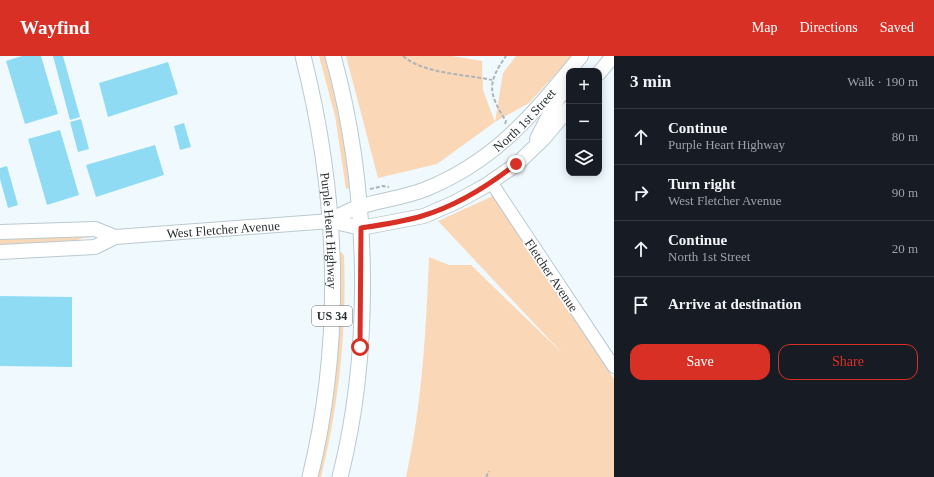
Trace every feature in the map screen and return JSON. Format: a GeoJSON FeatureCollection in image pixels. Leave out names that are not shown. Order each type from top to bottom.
{"type":"FeatureCollection","features":[{"type":"Feature","properties":{"kind":"main road","name":"Purple Heart Highway"},"geometry":{"type":"LineString","coordinates":[[303,56],[316,110],[331,221],[331,333],[323,410],[310,477]]}},
{"type":"Feature","properties":{"kind":"main road","name":"US 34"},"geometry":{"type":"LineString","coordinates":[[333,56],[353,154],[361,228],[360,347],[349,436],[340,477]]}},
{"type":"Feature","properties":{"kind":"main road","name":"North 1st Street"},"geometry":{"type":"LineString","coordinates":[[478,162],[513,134],[581,56]]}},
{"type":"Feature","properties":{"kind":"main road"},"geometry":{"type":"LineString","coordinates":[[582,68],[592,56]]}},
{"type":"Feature","properties":{"kind":"main road"},"geometry":{"type":"LineString","coordinates":[[602,69],[613,56]]}},
{"type":"Feature","properties":{"kind":"main road"},"geometry":{"type":"LineString","coordinates":[[531,152],[546,120],[566,88]]}},
{"type":"Feature","properties":{"kind":"main road","name":"North 1st Street"},"geometry":{"type":"LineString","coordinates":[[491,182],[531,152],[566,111]]}},
{"type":"Feature","properties":{"kind":"main road","name":"West Fletcher Avenue"},"geometry":{"type":"LineString","coordinates":[[331,221],[345,211],[359,206],[404,196],[424,189],[478,162]]}},
{"type":"Feature","properties":{"kind":"main road","name":"West Fletcher Avenue"},"geometry":{"type":"LineString","coordinates":[[0,252],[95,247],[115,237],[331,221],[361,228],[424,216],[456,202],[491,182]]}},
{"type":"Feature","properties":{"kind":"main road","name":"West Fletcher Avenue"},"geometry":{"type":"LineString","coordinates":[[0,232],[95,229],[115,237]]}},
{"type":"Feature","properties":{"kind":"street","name":"Fletcher Avenue"},"geometry":{"type":"LineString","coordinates":[[491,182],[614,367]]}},
{"type":"Feature","properties":{"kind":"path"},"geometry":{"type":"LineString","coordinates":[[404,56],[411,62],[426,69],[492,80]]}},
{"type":"Feature","properties":{"kind":"path"},"geometry":{"type":"LineString","coordinates":[[505,126],[506,121],[495,101],[492,80],[496,69],[506,56]]}},
{"type":"Feature","properties":{"kind":"path"},"geometry":{"type":"LineString","coordinates":[[383,186],[393,186]]}},
{"type":"Feature","properties":{"kind":"path"},"geometry":{"type":"LineString","coordinates":[[486,477],[489,471]]}},
{"type":"Feature","properties":{"kind":"shaded area"},"geometry":{"type":"Polygon","coordinates":[[[319,56],[327,56],[335,89],[350,188],[346,189],[335,116],[319,56]]]}},
{"type":"Feature","properties":{"kind":"shaded area"},"geometry":{"type":"Polygon","coordinates":[[[346,56],[453,56],[482,61],[483,90],[495,122],[437,164],[378,178],[346,56]]]}},
{"type":"Feature","properties":{"kind":"shaded area"},"geometry":{"type":"Polygon","coordinates":[[[516,56],[572,56],[529,103],[495,122],[503,73],[516,56]]]}},
{"type":"Feature","properties":{"kind":"shaded area"},"geometry":{"type":"Polygon","coordinates":[[[493,196],[614,379],[614,477],[406,477],[420,395],[425,340],[429,257],[449,265],[471,265],[562,353],[438,221],[493,196]]]}},
{"type":"Feature","properties":{"kind":"shaded area"},"geometry":{"type":"Polygon","coordinates":[[[92,235],[92,237],[71,242],[0,246],[0,237],[92,235]]]}},
{"type":"Feature","properties":{"kind":"shaded area"},"geometry":{"type":"Polygon","coordinates":[[[341,252],[344,255],[345,283],[343,339],[333,422],[321,477],[317,477],[339,255],[341,252]]]}},
{"type":"Feature","properties":{"kind":"building"},"geometry":{"type":"Polygon","coordinates":[[[22,56],[41,56],[58,114],[25,124],[6,61],[22,56]]]}},
{"type":"Feature","properties":{"kind":"building"},"geometry":{"type":"Polygon","coordinates":[[[53,56],[63,56],[80,117],[70,120],[53,56]]]}},
{"type":"Feature","properties":{"kind":"building"},"geometry":{"type":"Polygon","coordinates":[[[168,62],[178,94],[108,117],[99,83],[168,62]]]}},
{"type":"Feature","properties":{"kind":"building"},"geometry":{"type":"Polygon","coordinates":[[[81,119],[89,149],[78,152],[70,122],[81,119]]]}},
{"type":"Feature","properties":{"kind":"building"},"geometry":{"type":"Polygon","coordinates":[[[184,123],[191,147],[180,150],[174,126],[184,123]]]}},
{"type":"Feature","properties":{"kind":"building"},"geometry":{"type":"Polygon","coordinates":[[[60,130],[79,195],[47,205],[28,139],[60,130]]]}},
{"type":"Feature","properties":{"kind":"building"},"geometry":{"type":"Polygon","coordinates":[[[155,145],[164,175],[96,197],[86,165],[155,145]]]}},
{"type":"Feature","properties":{"kind":"building"},"geometry":{"type":"Polygon","coordinates":[[[7,166],[18,205],[8,208],[0,179],[0,168],[7,166]]]}},
{"type":"Feature","properties":{"kind":"building"},"geometry":{"type":"Polygon","coordinates":[[[0,296],[72,297],[72,367],[0,366],[0,296]]]}},
{"type":"Feature","properties":{"kind":"route"},"geometry":{"type":"LineString","coordinates":[[360,347],[362,308],[361,228],[424,216],[456,202],[485,186],[516,164]]}}]}
